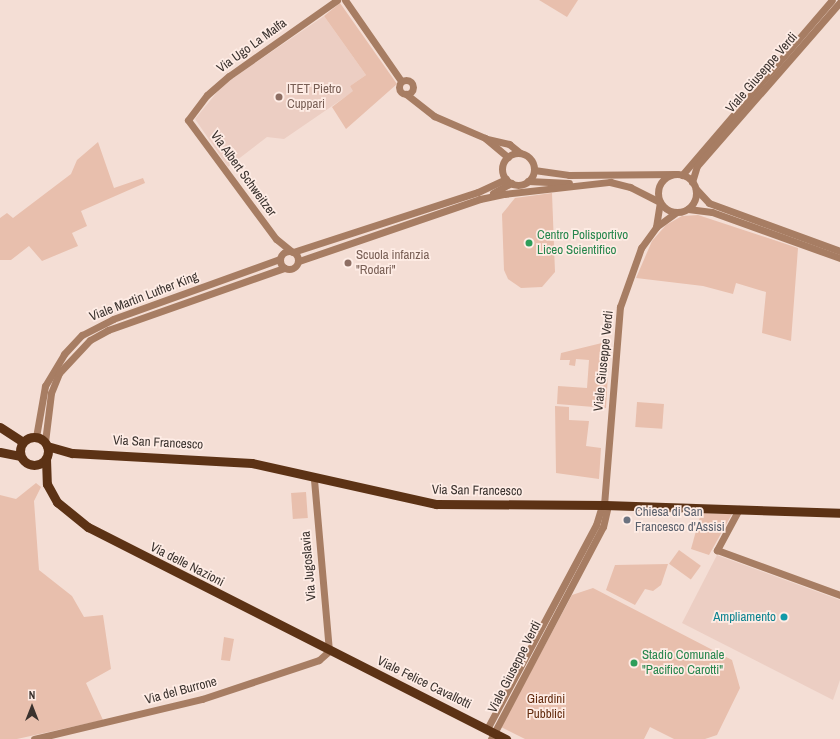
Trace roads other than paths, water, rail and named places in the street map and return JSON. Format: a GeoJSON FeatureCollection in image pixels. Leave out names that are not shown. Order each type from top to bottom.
{"type":"FeatureCollection","features":[{"type":"Feature","properties":{"kind":"main road"},"geometry":{"type":"LineString","coordinates":[[0,427],[23,442]]}},
{"type":"Feature","properties":{"kind":"main road"},"geometry":{"type":"LineString","coordinates":[[0,452],[20,456],[30,465],[46,451],[36,437],[23,442]]}},
{"type":"Feature","properties":{"kind":"main road"},"geometry":{"type":"LineString","coordinates":[[20,456],[23,442]]}},
{"type":"Feature","properties":{"kind":"main road","name":"Via San Francesco"},"geometry":{"type":"LineString","coordinates":[[46,451],[230,460],[436,504],[605,505],[840,513]]}},
{"type":"Feature","properties":{"kind":"main road","name":"Via delle Nazioni"},"geometry":{"type":"LineString","coordinates":[[46,451],[46,484],[57,502],[88,527],[329,651]]}},
{"type":"Feature","properties":{"kind":"main road","name":"Viale Felice Cavallotti"},"geometry":{"type":"LineString","coordinates":[[329,651],[491,734],[506,739]]}},
{"type":"Feature","properties":{"kind":"street","name":"Via Ugo La Malfa"},"geometry":{"type":"LineString","coordinates":[[188,120],[207,95],[229,76],[337,0]]}},
{"type":"Feature","properties":{"kind":"street"},"geometry":{"type":"LineString","coordinates":[[345,0],[401,81],[399,89],[434,116],[485,138],[509,144],[520,153],[529,157],[534,170],[528,181]]}},
{"type":"Feature","properties":{"kind":"street","name":"Viale Giuseppe Verdi"},"geometry":{"type":"LineString","coordinates":[[656,227],[660,202],[660,183],[679,174],[832,0]]}},
{"type":"Feature","properties":{"kind":"street","name":"Viale Giuseppe Verdi"},"geometry":{"type":"LineString","coordinates":[[692,182],[697,166],[840,2]]}},
{"type":"Feature","properties":{"kind":"street"},"geometry":{"type":"LineString","coordinates":[[401,81],[408,80],[420,104]]}},
{"type":"Feature","properties":{"kind":"street"},"geometry":{"type":"LineString","coordinates":[[406,94],[413,88]]}},
{"type":"Feature","properties":{"kind":"street","name":"Via Albert Schweitzer"},"geometry":{"type":"LineString","coordinates":[[188,120],[279,242],[292,251]]}},
{"type":"Feature","properties":{"kind":"street"},"geometry":{"type":"LineString","coordinates":[[485,138],[508,157]]}},
{"type":"Feature","properties":{"kind":"street"},"geometry":{"type":"LineString","coordinates":[[508,181],[502,170],[508,157],[520,153]]}},
{"type":"Feature","properties":{"kind":"street"},"geometry":{"type":"LineString","coordinates":[[534,170],[569,175],[679,174],[692,182],[696,189],[709,203],[840,251]]}},
{"type":"Feature","properties":{"kind":"street","name":"Viale Martin Luther King"},"geometry":{"type":"LineString","coordinates":[[480,199],[508,181]]}},
{"type":"Feature","properties":{"kind":"street","name":"Viale Martin Luther King"},"geometry":{"type":"LineString","coordinates":[[36,437],[45,386],[64,354],[82,335],[113,319],[280,257],[292,251],[478,192],[508,181],[586,184]]}},
{"type":"Feature","properties":{"kind":"street","name":"Viale Martin Luther King"},"geometry":{"type":"LineString","coordinates":[[46,451],[51,393],[59,373],[90,340],[108,330],[284,268],[292,269],[299,261],[480,199],[610,182],[630,187],[660,202]]}},
{"type":"Feature","properties":{"kind":"street"},"geometry":{"type":"LineString","coordinates":[[688,209],[695,200],[696,189]]}},
{"type":"Feature","properties":{"kind":"street"},"geometry":{"type":"LineString","coordinates":[[660,202],[675,213]]}},
{"type":"Feature","properties":{"kind":"street"},"geometry":{"type":"LineString","coordinates":[[688,209],[712,212],[840,258]]}},
{"type":"Feature","properties":{"kind":"street","name":"Viale Giuseppe Verdi"},"geometry":{"type":"LineString","coordinates":[[491,734],[605,505],[620,307],[641,248],[656,227],[675,213],[688,209]]}},
{"type":"Feature","properties":{"kind":"street","name":"Via Albert Schweitzer"},"geometry":{"type":"LineString","coordinates":[[279,242],[280,257]]}},
{"type":"Feature","properties":{"kind":"street"},"geometry":{"type":"LineString","coordinates":[[292,251],[299,261]]}},
{"type":"Feature","properties":{"kind":"street"},"geometry":{"type":"LineString","coordinates":[[280,257],[284,268]]}},
{"type":"Feature","properties":{"kind":"street","name":"Via Jugoslavia"},"geometry":{"type":"LineString","coordinates":[[314,478],[329,651]]}},
{"type":"Feature","properties":{"kind":"street"},"geometry":{"type":"LineString","coordinates":[[739,510],[717,550],[840,595]]}},
{"type":"Feature","properties":{"kind":"street","name":"Via del Burrone"},"geometry":{"type":"LineString","coordinates":[[34,739],[202,699],[319,660],[329,651]]}},
{"type":"Feature","properties":{"kind":"place","name":"ITET Pietro Cuppari"},"geometry":{"type":"Point","coordinates":[279,97]}},
{"type":"Feature","properties":{"kind":"place","name":"Centro Polisportivo Liceo Scientifico"},"geometry":{"type":"Point","coordinates":[529,243]}},
{"type":"Feature","properties":{"kind":"place","name":"Scuola infanzia \"Rodari\""},"geometry":{"type":"Point","coordinates":[348,263]}},
{"type":"Feature","properties":{"kind":"place","name":"Chiesa di San Francesco d'Assisi"},"geometry":{"type":"Point","coordinates":[627,520]}},
{"type":"Feature","properties":{"kind":"place","name":"Ampliamento"},"geometry":{"type":"Point","coordinates":[784,617]}},
{"type":"Feature","properties":{"kind":"place","name":"Stadio Comunale \"Pacifico Carotti\""},"geometry":{"type":"Point","coordinates":[634,663]}},
{"type":"Feature","properties":{"kind":"park label","name":"Giardini Pubblici"},"geometry":{"type":"Point","coordinates":[546,708]}}]}
